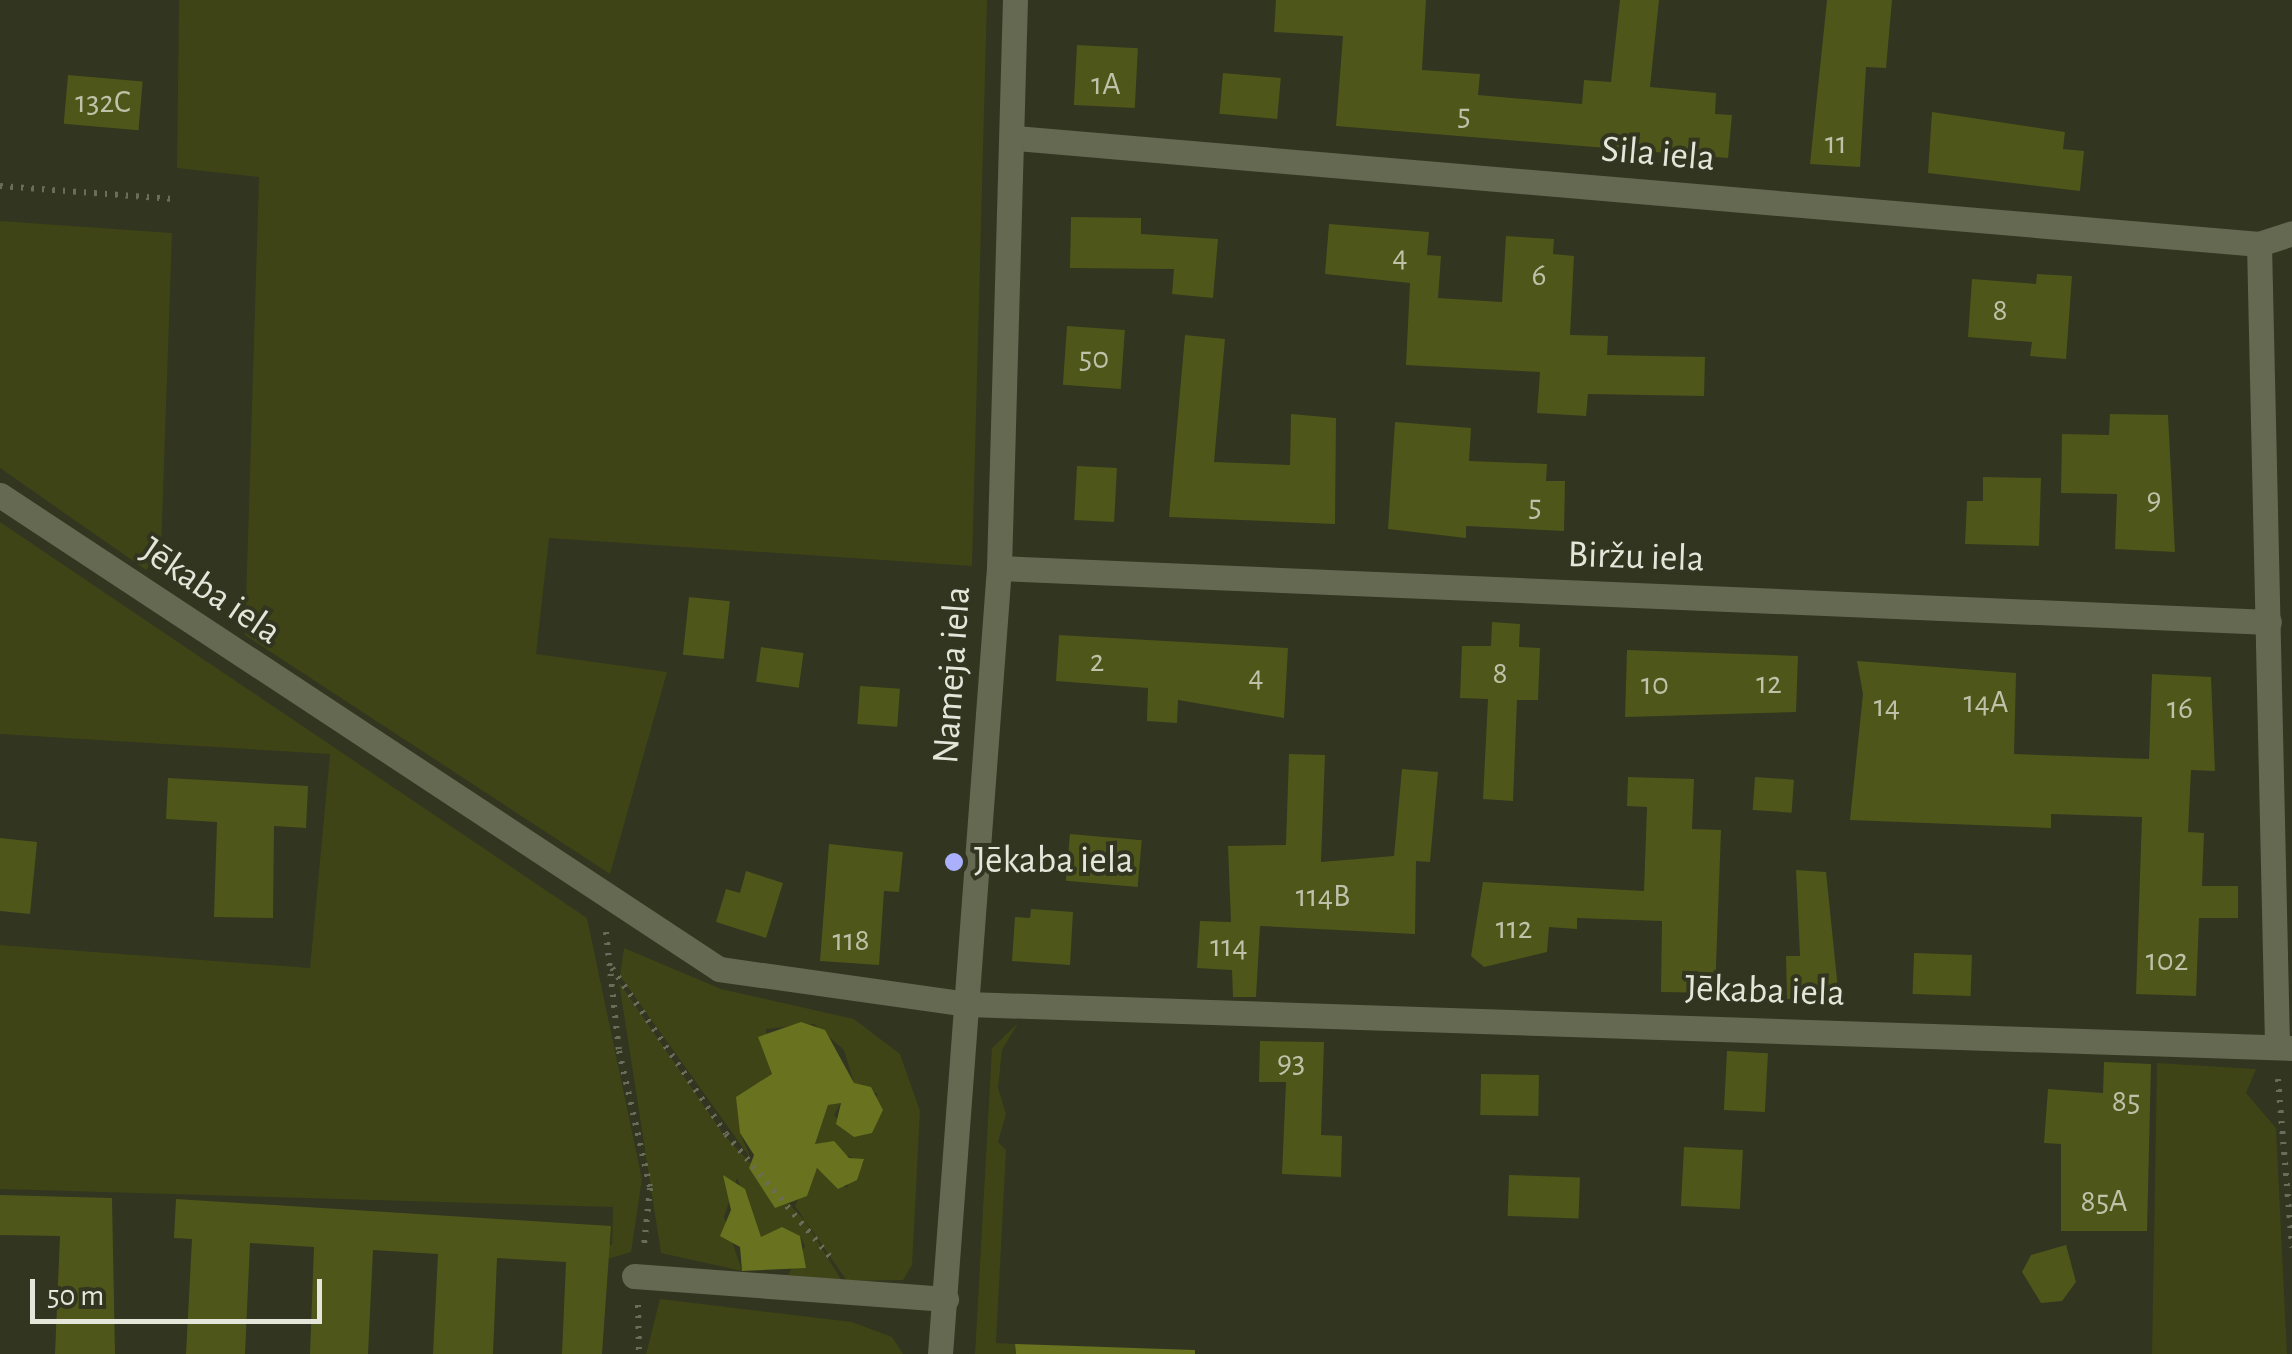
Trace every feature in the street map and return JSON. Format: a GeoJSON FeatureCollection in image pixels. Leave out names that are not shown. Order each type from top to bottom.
{"type":"FeatureCollection","features":[{"type":"Feature","properties":{"kind":"street","name":"Nameja iela"},"geometry":{"type":"LineString","coordinates":[[940,1354],[999,568],[1015,138],[1014,0]]}},
{"type":"Feature","properties":{"kind":"street","name":"Sila iela"},"geometry":{"type":"LineString","coordinates":[[1015,138],[2259,244],[2292,232]]}},
{"type":"Feature","properties":{"kind":"street"},"geometry":{"type":"LineString","coordinates":[[2259,244],[2284,1047]]}},
{"type":"Feature","properties":{"kind":"street","name":"Jēkaba iela"},"geometry":{"type":"LineString","coordinates":[[0,495],[718,969],[967,1004],[2284,1047]]}},
{"type":"Feature","properties":{"kind":"street","name":"Biržu iela"},"geometry":{"type":"LineString","coordinates":[[999,568],[2269,622]]}},
{"type":"Feature","properties":{"kind":"street"},"geometry":{"type":"LineString","coordinates":[[634,1276],[946,1300]]}},
{"type":"Feature","properties":{"kind":"path"},"geometry":{"type":"LineString","coordinates":[[0,186],[174,199]]}},
{"type":"Feature","properties":{"kind":"path"},"geometry":{"type":"LineString","coordinates":[[590,882],[610,966],[650,1188],[634,1276],[638,1354]]}},
{"type":"Feature","properties":{"kind":"path"},"geometry":{"type":"LineString","coordinates":[[610,966],[726,1134],[805,1220],[850,1292]]}},
{"type":"Feature","properties":{"kind":"path"},"geometry":{"type":"LineString","coordinates":[[2284,1047],[2292,1247]]}},
{"type":"Feature","properties":{"kind":"green space"},"geometry":{"type":"Polygon","coordinates":[[[179,0],[987,0],[972,566],[549,538],[536,654],[667,672],[610,874],[245,635],[259,177],[177,168],[179,0]]]}},
{"type":"Feature","properties":{"kind":"green space"},"geometry":{"type":"Polygon","coordinates":[[[0,221],[172,233],[161,551],[146,570],[0,468],[0,221]]]}},
{"type":"Feature","properties":{"kind":"green space"},"geometry":{"type":"Polygon","coordinates":[[[0,522],[587,918],[642,1179],[631,1252],[601,1261],[602,1245],[612,1245],[613,1207],[0,1189],[0,945],[310,968],[330,754],[0,734],[0,522]]]}},
{"type":"Feature","properties":{"kind":"green space"},"geometry":{"type":"Polygon","coordinates":[[[624,948],[721,989],[854,1019],[900,1054],[920,1111],[912,1265],[903,1280],[847,1281],[795,1206],[811,1172],[825,1166],[846,1188],[864,1162],[815,1144],[828,1105],[841,1103],[834,1115],[854,1137],[878,1094],[854,1083],[844,1050],[814,1024],[766,1029],[772,1074],[740,1133],[751,1159],[620,976],[624,948]]]}},
{"type":"Feature","properties":{"kind":"green space"},"geometry":{"type":"Polygon","coordinates":[[[619,982],[724,1135],[805,1221],[842,1281],[788,1275],[805,1246],[800,1236],[761,1238],[737,1178],[724,1217],[742,1271],[661,1253],[619,982]]]}},
{"type":"Feature","properties":{"kind":"green space"},"geometry":{"type":"Polygon","coordinates":[[[801,1022],[825,1030],[854,1083],[871,1087],[883,1110],[872,1133],[854,1137],[836,1124],[841,1103],[828,1105],[815,1144],[834,1141],[849,1158],[864,1159],[857,1180],[838,1189],[817,1168],[807,1196],[775,1208],[749,1168],[754,1155],[740,1133],[736,1097],[772,1074],[758,1037],[801,1022]]]}},
{"type":"Feature","properties":{"kind":"green space"},"geometry":{"type":"Polygon","coordinates":[[[1018,1023],[1002,1050],[998,1088],[1006,1114],[998,1142],[1006,1150],[996,1343],[1015,1344],[1016,1354],[975,1354],[992,1048],[1018,1023]]]}},
{"type":"Feature","properties":{"kind":"green space"},"geometry":{"type":"Polygon","coordinates":[[[2157,1063],[2256,1069],[2246,1093],[2276,1128],[2287,1354],[2152,1354],[2157,1063]]]}},
{"type":"Feature","properties":{"kind":"green space"},"geometry":{"type":"Polygon","coordinates":[[[723,1175],[745,1189],[761,1237],[782,1227],[800,1236],[806,1268],[742,1271],[740,1247],[720,1236],[731,1210],[723,1175]]]}},
{"type":"Feature","properties":{"kind":"green space"},"geometry":{"type":"Polygon","coordinates":[[[660,1299],[852,1322],[892,1337],[903,1354],[646,1354],[660,1299]]]}},
{"type":"Feature","properties":{"kind":"green space"},"geometry":{"type":"Polygon","coordinates":[[[1015,1344],[1195,1350],[1195,1354],[1016,1354],[1015,1344]]]}},
{"type":"Feature","properties":{"kind":"building"},"geometry":{"type":"Polygon","coordinates":[[[1276,0],[1426,0],[1422,70],[1480,74],[1478,95],[1582,104],[1584,80],[1611,82],[1620,0],[1659,0],[1650,87],[1716,93],[1715,114],[1732,115],[1728,158],[1336,126],[1343,36],[1274,32],[1276,0]]]}},
{"type":"Feature","properties":{"kind":"building"},"geometry":{"type":"Polygon","coordinates":[[[1827,0],[1892,0],[1886,68],[1866,67],[1860,167],[1810,164],[1827,0]]]}},
{"type":"Feature","properties":{"kind":"building"},"geometry":{"type":"Polygon","coordinates":[[[1077,45],[1138,48],[1135,108],[1074,105],[1077,45]]]}},
{"type":"Feature","properties":{"kind":"building"},"geometry":{"type":"Polygon","coordinates":[[[1223,73],[1281,78],[1277,119],[1219,114],[1223,73]]]}},
{"type":"Feature","properties":{"kind":"building"},"geometry":{"type":"Polygon","coordinates":[[[68,75],[143,82],[138,130],[64,124],[68,75]]]}},
{"type":"Feature","properties":{"kind":"building"},"geometry":{"type":"Polygon","coordinates":[[[1932,112],[2065,132],[2063,149],[2084,151],[2080,191],[1928,173],[1932,112]]]}},
{"type":"Feature","properties":{"kind":"building"},"geometry":{"type":"Polygon","coordinates":[[[1071,217],[1141,218],[1141,234],[1218,239],[1213,298],[1172,294],[1174,269],[1070,268],[1071,217]]]}},
{"type":"Feature","properties":{"kind":"building"},"geometry":{"type":"Polygon","coordinates":[[[1329,224],[1429,232],[1427,255],[1441,256],[1438,298],[1502,302],[1506,236],[1554,239],[1553,254],[1574,256],[1570,335],[1608,336],[1607,355],[1705,357],[1704,396],[1588,394],[1586,416],[1537,413],[1540,372],[1406,365],[1410,283],[1325,274],[1329,224]]]}},
{"type":"Feature","properties":{"kind":"building"},"geometry":{"type":"Polygon","coordinates":[[[2037,274],[2072,276],[2066,359],[2030,356],[2032,342],[1968,337],[1972,279],[2036,284],[2037,274]]]}},
{"type":"Feature","properties":{"kind":"building"},"geometry":{"type":"Polygon","coordinates":[[[1067,326],[1125,330],[1121,389],[1063,385],[1067,326]]]}},
{"type":"Feature","properties":{"kind":"building"},"geometry":{"type":"Polygon","coordinates":[[[1185,335],[1225,339],[1214,462],[1290,465],[1291,414],[1336,418],[1335,524],[1169,517],[1185,335]]]}},
{"type":"Feature","properties":{"kind":"building"},"geometry":{"type":"Polygon","coordinates":[[[2110,414],[2168,415],[2175,552],[2115,549],[2117,494],[2061,493],[2062,434],[2109,435],[2110,414]]]}},
{"type":"Feature","properties":{"kind":"building"},"geometry":{"type":"Polygon","coordinates":[[[1395,422],[1471,428],[1469,461],[1547,464],[1546,481],[1565,481],[1564,531],[1466,526],[1466,538],[1388,529],[1395,422]]]}},
{"type":"Feature","properties":{"kind":"building"},"geometry":{"type":"Polygon","coordinates":[[[1077,466],[1117,468],[1114,522],[1074,520],[1077,466]]]}},
{"type":"Feature","properties":{"kind":"building"},"geometry":{"type":"Polygon","coordinates":[[[1983,477],[2041,478],[2039,546],[1965,544],[1967,501],[1983,501],[1983,477]]]}},
{"type":"Feature","properties":{"kind":"building"},"geometry":{"type":"Polygon","coordinates":[[[689,597],[730,601],[724,659],[683,655],[689,597]]]}},
{"type":"Feature","properties":{"kind":"building"},"geometry":{"type":"Polygon","coordinates":[[[1492,622],[1520,624],[1519,647],[1540,648],[1538,700],[1517,700],[1513,801],[1483,799],[1488,699],[1460,698],[1462,646],[1491,646],[1492,622]]]}},
{"type":"Feature","properties":{"kind":"building"},"geometry":{"type":"Polygon","coordinates":[[[1059,635],[1288,648],[1284,718],[1178,700],[1177,723],[1147,721],[1148,688],[1056,681],[1059,635]]]}},
{"type":"Feature","properties":{"kind":"building"},"geometry":{"type":"Polygon","coordinates":[[[761,647],[804,653],[799,688],[756,682],[761,647]]]}},
{"type":"Feature","properties":{"kind":"building"},"geometry":{"type":"Polygon","coordinates":[[[1627,650],[1798,656],[1796,712],[1625,717],[1627,650]]]}},
{"type":"Feature","properties":{"kind":"building"},"geometry":{"type":"Polygon","coordinates":[[[1857,661],[2016,673],[2014,754],[2149,759],[2152,674],[2211,677],[2215,771],[2191,770],[2188,832],[2204,833],[2202,886],[2238,886],[2238,918],[2199,918],[2196,996],[2136,994],[2142,817],[2051,814],[2051,828],[1850,820],[1863,694],[1857,661]]]}},
{"type":"Feature","properties":{"kind":"building"},"geometry":{"type":"Polygon","coordinates":[[[860,686],[900,689],[897,727],[857,724],[860,686]]]}},
{"type":"Feature","properties":{"kind":"building"},"geometry":{"type":"Polygon","coordinates":[[[1289,754],[1325,755],[1321,862],[1394,856],[1402,769],[1438,772],[1430,862],[1416,861],[1415,934],[1260,926],[1256,997],[1233,997],[1232,970],[1197,968],[1200,921],[1231,922],[1228,846],[1286,845],[1289,754]]]}},
{"type":"Feature","properties":{"kind":"building"},"geometry":{"type":"Polygon","coordinates":[[[1628,777],[1694,779],[1692,829],[1721,830],[1715,993],[1661,992],[1662,921],[1577,918],[1577,929],[1549,927],[1547,952],[1484,967],[1471,956],[1483,882],[1644,891],[1647,807],[1627,806],[1628,777]]]}},
{"type":"Feature","properties":{"kind":"building"},"geometry":{"type":"Polygon","coordinates":[[[1755,777],[1794,780],[1792,813],[1753,810],[1755,777]]]}},
{"type":"Feature","properties":{"kind":"building"},"geometry":{"type":"Polygon","coordinates":[[[168,778],[308,786],[306,828],[274,826],[273,918],[214,917],[217,822],[166,819],[168,778]]]}},
{"type":"Feature","properties":{"kind":"building"},"geometry":{"type":"Polygon","coordinates":[[[1070,834],[1142,840],[1138,887],[1066,881],[1070,834]]]}},
{"type":"Feature","properties":{"kind":"building"},"geometry":{"type":"Polygon","coordinates":[[[0,838],[37,842],[30,914],[0,911],[0,838]]]}},
{"type":"Feature","properties":{"kind":"building"},"geometry":{"type":"Polygon","coordinates":[[[829,844],[903,852],[899,892],[884,891],[879,965],[820,961],[829,844]]]}},
{"type":"Feature","properties":{"kind":"building"},"geometry":{"type":"Polygon","coordinates":[[[1796,870],[1826,872],[1839,999],[1787,999],[1786,956],[1800,956],[1796,870]]]}},
{"type":"Feature","properties":{"kind":"building"},"geometry":{"type":"Polygon","coordinates":[[[746,871],[783,883],[766,938],[716,922],[726,889],[740,893],[746,871]]]}},
{"type":"Feature","properties":{"kind":"building"},"geometry":{"type":"Polygon","coordinates":[[[1031,909],[1073,912],[1070,965],[1012,961],[1015,917],[1030,918],[1031,909]]]}},
{"type":"Feature","properties":{"kind":"building"},"geometry":{"type":"Polygon","coordinates":[[[1914,953],[1972,955],[1971,996],[1913,994],[1914,953]]]}},
{"type":"Feature","properties":{"kind":"building"},"geometry":{"type":"Polygon","coordinates":[[[1260,1041],[1324,1042],[1321,1135],[1342,1136],[1341,1177],[1282,1174],[1286,1082],[1259,1082],[1260,1041]]]}},
{"type":"Feature","properties":{"kind":"building"},"geometry":{"type":"Polygon","coordinates":[[[1727,1051],[1768,1053],[1765,1112],[1724,1110],[1727,1051]]]}},
{"type":"Feature","properties":{"kind":"building"},"geometry":{"type":"Polygon","coordinates":[[[2104,1062],[2151,1064],[2147,1231],[2061,1231],[2061,1144],[2044,1143],[2048,1089],[2103,1093],[2104,1062]]]}},
{"type":"Feature","properties":{"kind":"building"},"geometry":{"type":"Polygon","coordinates":[[[1481,1074],[1539,1075],[1538,1116],[1480,1115],[1481,1074]]]}},
{"type":"Feature","properties":{"kind":"building"},"geometry":{"type":"Polygon","coordinates":[[[1684,1147],[1743,1150],[1740,1209],[1681,1206],[1684,1147]]]}},
{"type":"Feature","properties":{"kind":"building"},"geometry":{"type":"Polygon","coordinates":[[[1509,1175],[1580,1177],[1579,1218],[1508,1216],[1509,1175]]]}},
{"type":"Feature","properties":{"kind":"building"},"geometry":{"type":"Polygon","coordinates":[[[0,1195],[112,1198],[115,1354],[55,1354],[60,1236],[0,1235],[0,1195]]]}},
{"type":"Feature","properties":{"kind":"building"},"geometry":{"type":"Polygon","coordinates":[[[176,1199],[611,1226],[602,1354],[562,1354],[566,1262],[497,1258],[493,1354],[433,1354],[438,1254],[373,1250],[368,1354],[310,1354],[314,1247],[250,1243],[245,1354],[186,1354],[192,1239],[174,1238],[176,1199]]]}},
{"type":"Feature","properties":{"kind":"building"},"geometry":{"type":"Polygon","coordinates":[[[2066,1245],[2076,1282],[2062,1301],[2041,1303],[2022,1272],[2031,1255],[2066,1245]]]}},
{"type":"Feature","properties":{"kind":"place","name":"Jēkaba iela"},"geometry":{"type":"Point","coordinates":[954,862]}}]}
